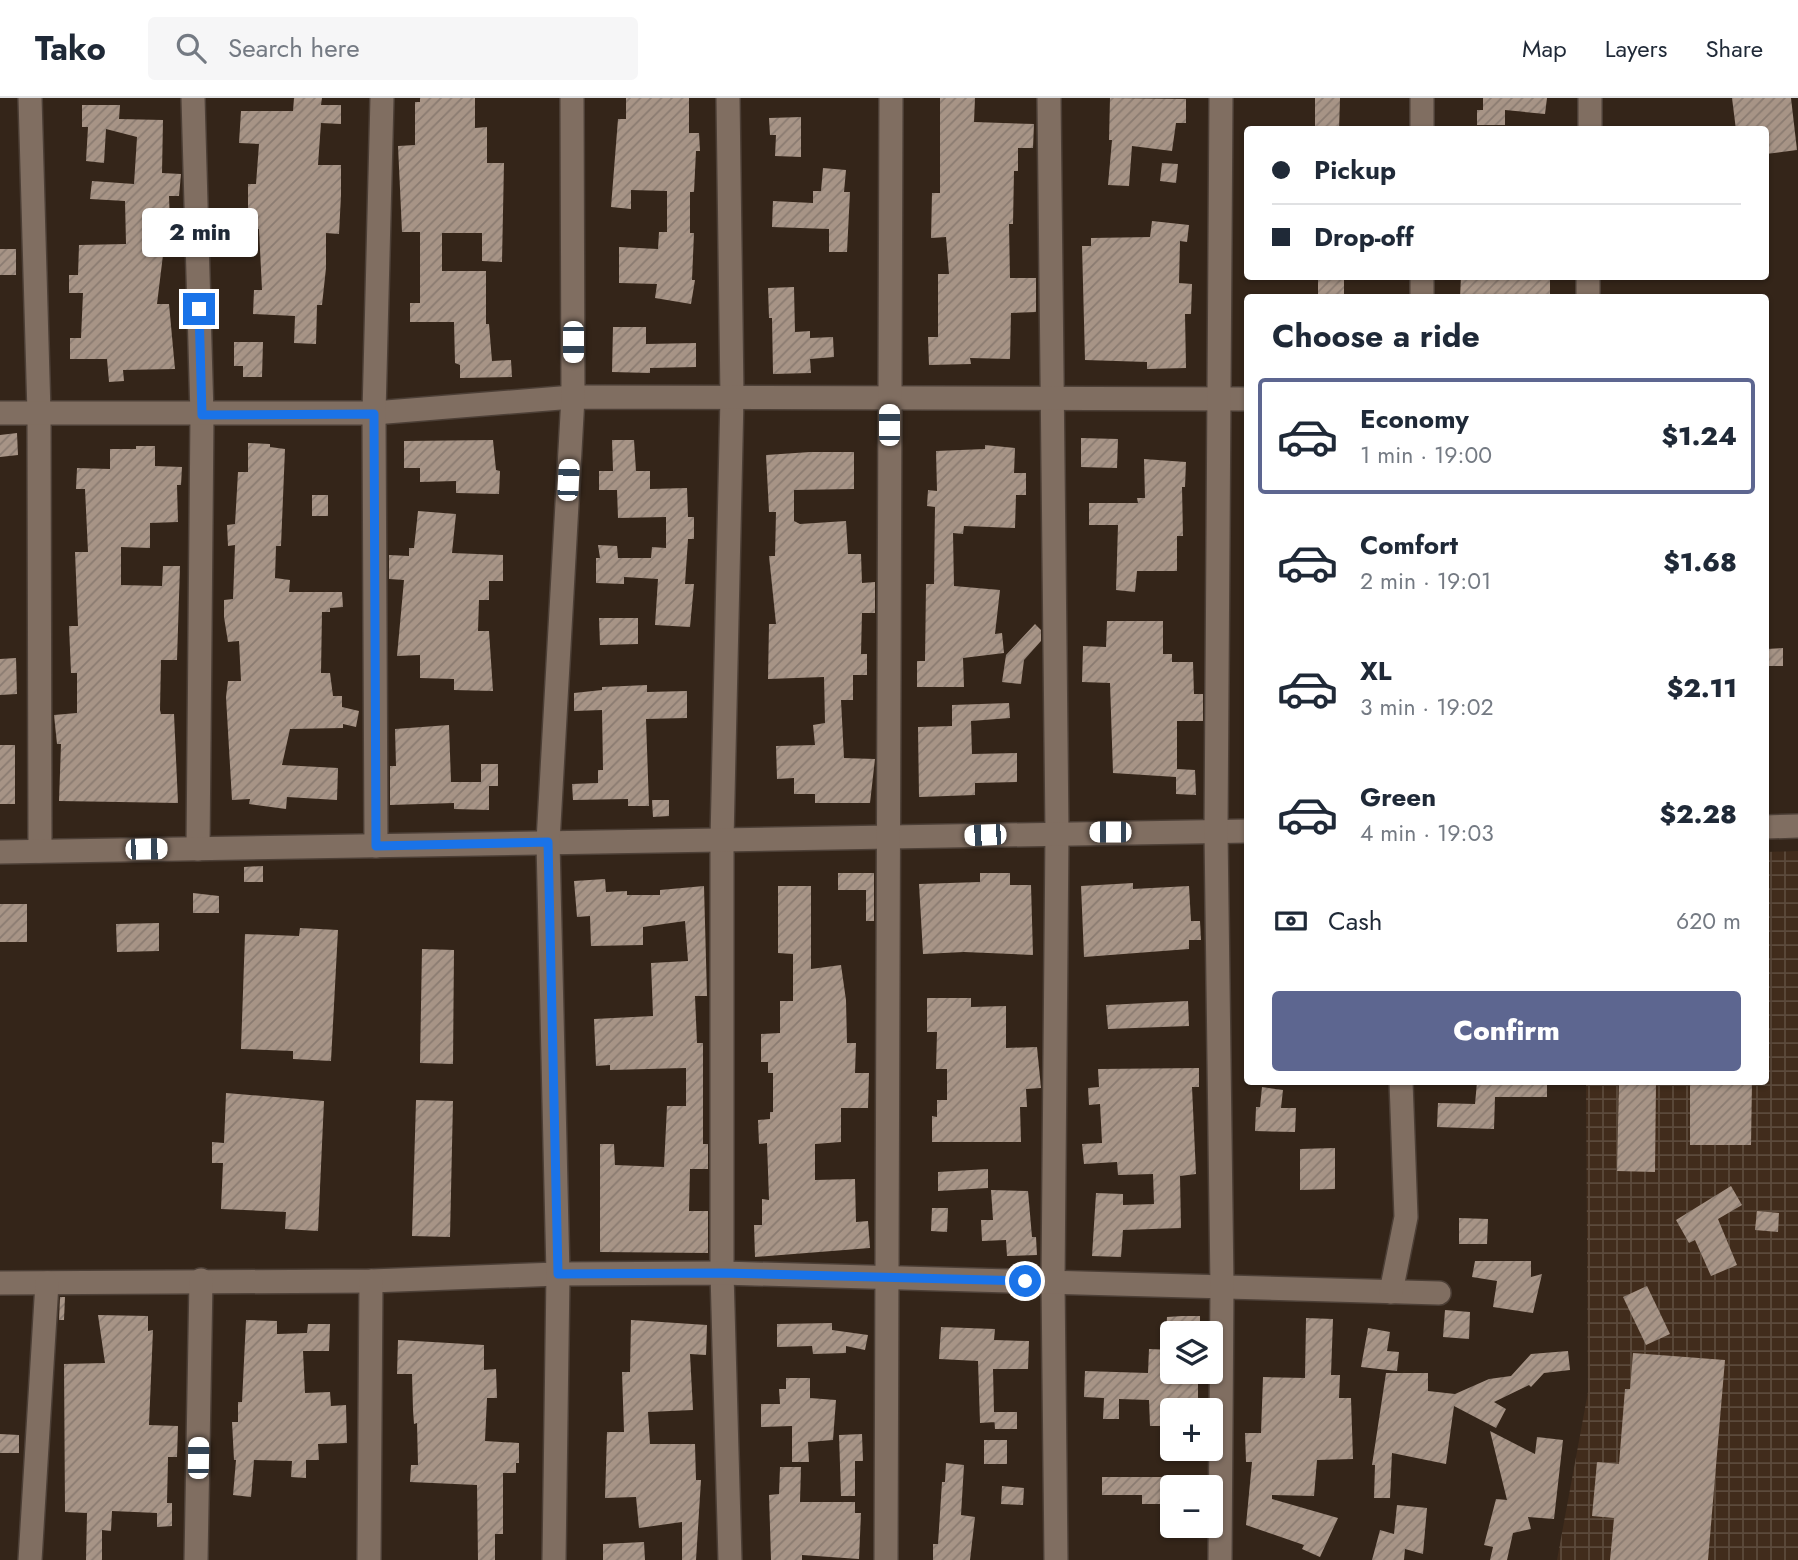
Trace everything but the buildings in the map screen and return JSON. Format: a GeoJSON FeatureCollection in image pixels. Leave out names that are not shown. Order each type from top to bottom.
{"type":"FeatureCollection","features":[{"type":"Feature","properties":{"kind":"street"},"geometry":{"type":"LineString","coordinates":[[30,98],[39,413],[40,851]]}},
{"type":"Feature","properties":{"kind":"street"},"geometry":{"type":"LineString","coordinates":[[193,98],[202,415],[198,849]]}},
{"type":"Feature","properties":{"kind":"street"},"geometry":{"type":"LineString","coordinates":[[376,846],[374,414],[382,98]]}},
{"type":"Feature","properties":{"kind":"street"},"geometry":{"type":"LineString","coordinates":[[554,1560],[558,1274],[548,842],[573,397],[572,98]]}},
{"type":"Feature","properties":{"kind":"street"},"geometry":{"type":"LineString","coordinates":[[728,98],[732,397],[722,840],[722,1273],[730,1560]]}},
{"type":"Feature","properties":{"kind":"street"},"geometry":{"type":"LineString","coordinates":[[886,1560],[891,98]]}},
{"type":"Feature","properties":{"kind":"street"},"geometry":{"type":"LineString","coordinates":[[1049,98],[1057,832],[1053,1282],[1056,1560]]}},
{"type":"Feature","properties":{"kind":"street"},"geometry":{"type":"LineString","coordinates":[[1220,1560],[1222,1287],[1216,831],[1221,98]]}},
{"type":"Feature","properties":{"kind":"street"},"geometry":{"type":"LineString","coordinates":[[1422,98],[1422,126]]}},
{"type":"Feature","properties":{"kind":"street"},"geometry":{"type":"LineString","coordinates":[[1590,98],[1590,126]]}},
{"type":"Feature","properties":{"kind":"street"},"geometry":{"type":"LineString","coordinates":[[0,413],[374,414],[573,397],[1244,399]]}},
{"type":"Feature","properties":{"kind":"street"},"geometry":{"type":"LineString","coordinates":[[1769,827],[1798,826]]}},
{"type":"Feature","properties":{"kind":"street"},"geometry":{"type":"LineString","coordinates":[[0,852],[888,838],[1057,832],[1244,831]]}},
{"type":"Feature","properties":{"kind":"street"},"geometry":{"type":"LineString","coordinates":[[1391,1292],[1406,1217],[1401,1085]]}},
{"type":"Feature","properties":{"kind":"street"},"geometry":{"type":"LineString","coordinates":[[0,1283],[371,1281],[558,1274],[722,1273],[1439,1293]]}},
{"type":"Feature","properties":{"kind":"street"},"geometry":{"type":"LineString","coordinates":[[197,1560],[201,1280]]}},
{"type":"Feature","properties":{"kind":"street"},"geometry":{"type":"LineString","coordinates":[[369,1560],[371,1281]]}},
{"type":"Feature","properties":{"kind":"street"},"geometry":{"type":"LineString","coordinates":[[30,1560],[47,1283]]}},
{"type":"Feature","properties":{"kind":"shaded area"},"geometry":{"type":"Polygon","coordinates":[[[1798,851],[1798,1560],[1557,1560],[1588,1392],[1586,1085],[1769,1085],[1769,852],[1798,851]]]}},
{"type":"Feature","properties":{"kind":"route"},"geometry":{"type":"LineString","coordinates":[[199,309],[202,415],[374,414],[376,846],[548,842],[558,1274],[722,1273],[1025,1281]]}}]}
